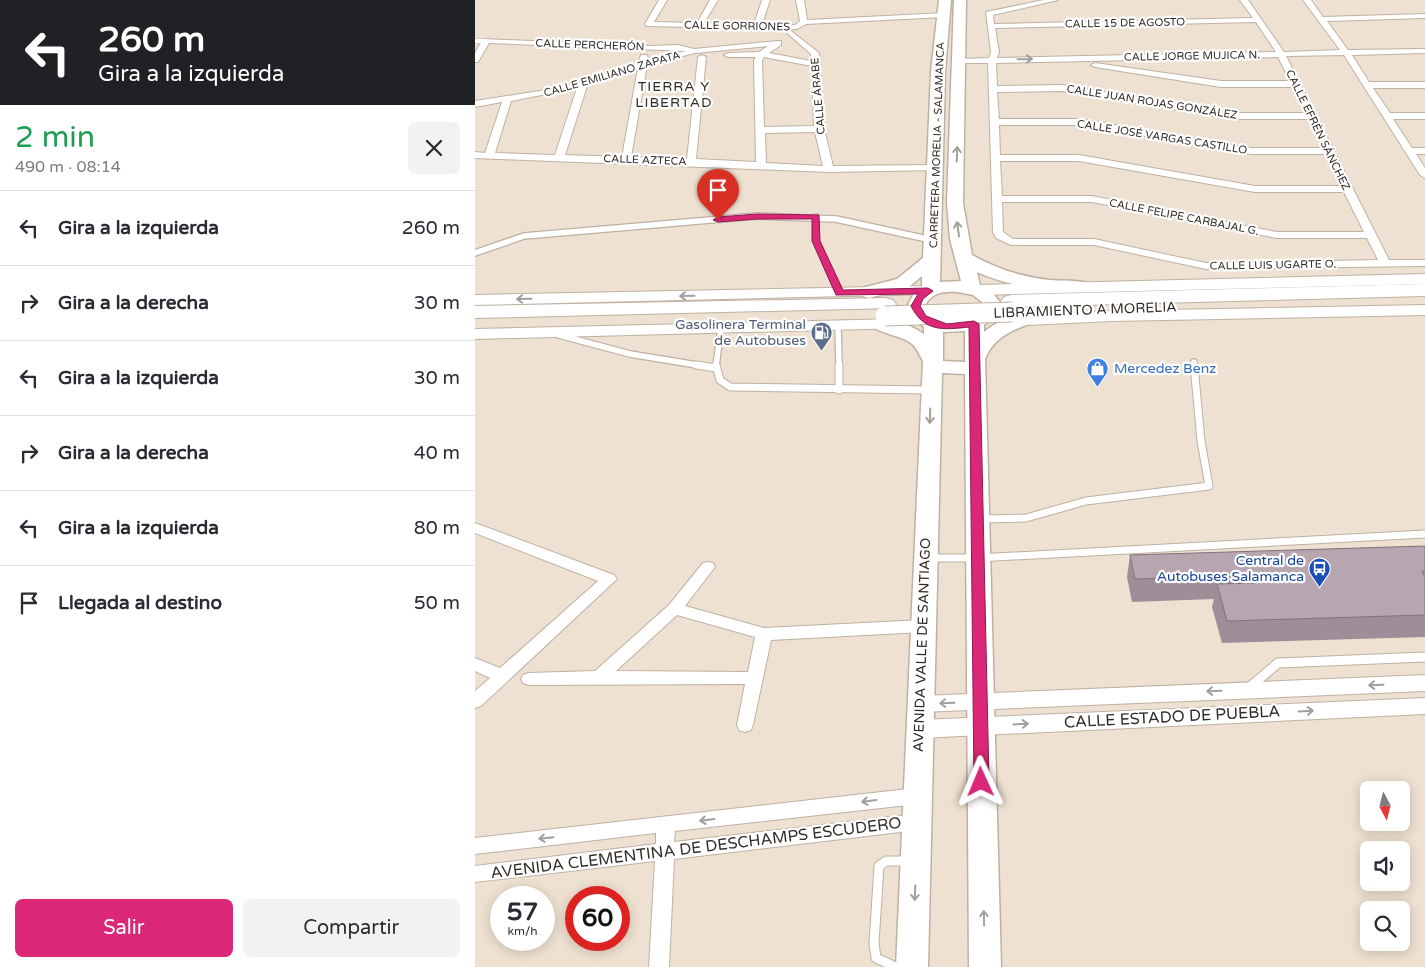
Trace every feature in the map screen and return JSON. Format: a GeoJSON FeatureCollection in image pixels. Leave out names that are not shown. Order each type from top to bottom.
{"type":"FeatureCollection","features":[{"type":"Feature","properties":{"kind":"highway","name":"LIBRAMIENTO A MORELIA"},"geometry":{"type":"LineString","coordinates":[[1015,311],[1425,290]]}},
{"type":"Feature","properties":{"kind":"highway","name":"LIBRAMIENTO A MORELIA"},"geometry":{"type":"LineString","coordinates":[[475,323],[884,315],[1425,300]]}},
{"type":"Feature","properties":{"kind":"highway","name":"LIBRAMIENTO A MORELIA"},"geometry":{"type":"LineString","coordinates":[[475,312],[884,315]]}},
{"type":"Feature","properties":{"kind":"main road","name":"CARRETERA MORELIA - SALAMANCA"},"geometry":{"type":"LineString","coordinates":[[929,291],[933,240],[939,72],[945,0]]}},
{"type":"Feature","properties":{"kind":"main road","name":"CARRETERA MORELIA - SALAMANCA"},"geometry":{"type":"LineString","coordinates":[[960,0],[955,202],[963,258],[974,289]]}},
{"type":"Feature","properties":{"kind":"main road"},"geometry":{"type":"LineString","coordinates":[[939,72],[945,63],[959,57]]}},
{"type":"Feature","properties":{"kind":"main road"},"geometry":{"type":"LineString","coordinates":[[963,258],[978,267],[1015,280],[1037,284],[1082,287]]}},
{"type":"Feature","properties":{"kind":"main road"},"geometry":{"type":"LineString","coordinates":[[869,292],[903,283],[932,260]]}},
{"type":"Feature","properties":{"kind":"main road"},"geometry":{"type":"LineString","coordinates":[[475,300],[929,291],[948,286],[974,289],[1425,279]]}},
{"type":"Feature","properties":{"kind":"main road"},"geometry":{"type":"LineString","coordinates":[[974,289],[989,298],[991,306],[986,317],[975,323]]}},
{"type":"Feature","properties":{"kind":"main road"},"geometry":{"type":"LineString","coordinates":[[929,291],[917,302],[916,310],[922,317],[933,324]]}},
{"type":"Feature","properties":{"kind":"main road"},"geometry":{"type":"LineString","coordinates":[[475,334],[838,326],[884,315],[954,327],[1015,311],[1425,310]]}},
{"type":"Feature","properties":{"kind":"main road"},"geometry":{"type":"LineString","coordinates":[[974,364],[977,351],[990,336],[1010,324],[1015,311]]}},
{"type":"Feature","properties":{"kind":"main road"},"geometry":{"type":"LineString","coordinates":[[884,315],[924,343],[931,372],[974,364]]}},
{"type":"Feature","properties":{"kind":"main road"},"geometry":{"type":"LineString","coordinates":[[975,323],[977,558],[985,967]]}},
{"type":"Feature","properties":{"kind":"main road","name":"AVENIDA VALLE DE SANTIAGO"},"geometry":{"type":"LineString","coordinates":[[913,967],[933,324]]}},
{"type":"Feature","properties":{"kind":"street","name":"CALLE GORRIONES"},"geometry":{"type":"LineString","coordinates":[[663,0],[649,24],[698,27],[797,27],[944,15]]}},
{"type":"Feature","properties":{"kind":"street"},"geometry":{"type":"LineString","coordinates":[[698,27],[714,0]]}},
{"type":"Feature","properties":{"kind":"street"},"geometry":{"type":"LineString","coordinates":[[757,28],[766,0]]}},
{"type":"Feature","properties":{"kind":"street"},"geometry":{"type":"LineString","coordinates":[[761,165],[758,60],[762,54],[797,27],[800,0]]}},
{"type":"Feature","properties":{"kind":"street"},"geometry":{"type":"LineString","coordinates":[[997,199],[993,56],[989,14],[1054,0]]}},
{"type":"Feature","properties":{"kind":"street","name":"CALLE EFRÉN SÁNCHEZ"},"geometry":{"type":"LineString","coordinates":[[1244,0],[1279,50],[1385,264]]}},
{"type":"Feature","properties":{"kind":"street"},"geometry":{"type":"LineString","coordinates":[[1307,0],[1344,49],[1425,175]]}},
{"type":"Feature","properties":{"kind":"street"},"geometry":{"type":"LineString","coordinates":[[1321,19],[1425,16]]}},
{"type":"Feature","properties":{"kind":"street","name":"CALLE 15 DE AGOSTO"},"geometry":{"type":"LineString","coordinates":[[991,26],[1259,20]]}},
{"type":"Feature","properties":{"kind":"street","name":"CALLE ÁRABE"},"geometry":{"type":"LineString","coordinates":[[797,27],[815,53],[819,129],[829,169]]}},
{"type":"Feature","properties":{"kind":"street"},"geometry":{"type":"LineString","coordinates":[[475,60],[486,41]]}},
{"type":"Feature","properties":{"kind":"street","name":"CALLE PERCHERÓN"},"geometry":{"type":"LineString","coordinates":[[486,41],[619,45],[646,49],[668,46],[699,54]]}},
{"type":"Feature","properties":{"kind":"street","name":"CALLE EMILIANO ZAPATA"},"geometry":{"type":"LineString","coordinates":[[475,104],[507,100],[583,84],[643,63],[778,43]]}},
{"type":"Feature","properties":{"kind":"street"},"geometry":{"type":"LineString","coordinates":[[1344,49],[1425,43]]}},
{"type":"Feature","properties":{"kind":"street"},"geometry":{"type":"LineString","coordinates":[[626,160],[646,49]]}},
{"type":"Feature","properties":{"kind":"street"},"geometry":{"type":"LineString","coordinates":[[993,56],[1279,50]]}},
{"type":"Feature","properties":{"kind":"street","name":"CALLE JORGE MUJICA N."},"geometry":{"type":"LineString","coordinates":[[959,57],[993,56],[1057,59],[1279,50],[1425,51]]}},
{"type":"Feature","properties":{"kind":"street"},"geometry":{"type":"LineString","coordinates":[[691,162],[699,54]]}},
{"type":"Feature","properties":{"kind":"street","name":"CALLE EMILIANO ZAPATA"},"geometry":{"type":"LineString","coordinates":[[699,54],[762,54],[791,58],[816,65]]}},
{"type":"Feature","properties":{"kind":"street"},"geometry":{"type":"LineString","coordinates":[[1057,59],[1221,84],[1296,84]]}},
{"type":"Feature","properties":{"kind":"street"},"geometry":{"type":"LineString","coordinates":[[559,158],[583,84]]}},
{"type":"Feature","properties":{"kind":"street"},"geometry":{"type":"LineString","coordinates":[[1367,84],[1425,85]]}},
{"type":"Feature","properties":{"kind":"street","name":"CALLE JUAN ROJAS GONZÁLEZ"},"geometry":{"type":"LineString","coordinates":[[993,89],[1062,88],[1232,116],[1312,116]]}},
{"type":"Feature","properties":{"kind":"street"},"geometry":{"type":"LineString","coordinates":[[489,156],[507,100]]}},
{"type":"Feature","properties":{"kind":"street"},"geometry":{"type":"LineString","coordinates":[[1387,116],[1425,116]]}},
{"type":"Feature","properties":{"kind":"street","name":"CALLE JOSÉ VARGAS CASTILLO"},"geometry":{"type":"LineString","coordinates":[[994,122],[1080,122],[1251,151],[1329,151]]}},
{"type":"Feature","properties":{"kind":"street"},"geometry":{"type":"LineString","coordinates":[[760,130],[819,129]]}},
{"type":"Feature","properties":{"kind":"street"},"geometry":{"type":"LineString","coordinates":[[1409,151],[1425,151]]}},
{"type":"Feature","properties":{"kind":"street","name":"CALLE AZTECA"},"geometry":{"type":"LineString","coordinates":[[475,155],[691,162],[829,169],[935,168]]}},
{"type":"Feature","properties":{"kind":"street"},"geometry":{"type":"LineString","coordinates":[[996,158],[1079,158],[1255,188],[1348,189]]}},
{"type":"Feature","properties":{"kind":"street","name":"CALLE FELIPE CARBAJAL G."},"geometry":{"type":"LineString","coordinates":[[997,199],[1092,199],[1277,235],[1371,235]]}},
{"type":"Feature","properties":{"kind":"street","name":"CALLE LUIS UGARTE O."},"geometry":{"type":"LineString","coordinates":[[997,199],[999,232],[1005,240],[1019,243],[1094,242],[1206,266],[1425,263]]}},
{"type":"Feature","properties":{"kind":"street"},"geometry":{"type":"LineString","coordinates":[[475,528],[609,579],[475,701]]}},
{"type":"Feature","properties":{"kind":"street"},"geometry":{"type":"LineString","coordinates":[[599,677],[674,609],[708,567]]}},
{"type":"Feature","properties":{"kind":"street"},"geometry":{"type":"LineString","coordinates":[[674,609],[764,634],[923,626]]}},
{"type":"Feature","properties":{"kind":"street"},"geometry":{"type":"LineString","coordinates":[[745,725],[764,634]]}},
{"type":"Feature","properties":{"kind":"street"},"geometry":{"type":"LineString","coordinates":[[475,664],[502,676]]}},
{"type":"Feature","properties":{"kind":"street"},"geometry":{"type":"LineString","coordinates":[[529,679],[599,677],[755,678]]}},
{"type":"Feature","properties":{"kind":"street","name":"CALLE ESTADO DE PUEBLA"},"geometry":{"type":"LineString","coordinates":[[980,714],[1246,690],[1425,682]]}},
{"type":"Feature","properties":{"kind":"street","name":"CALLE ESTADO DE PUEBLA"},"geometry":{"type":"LineString","coordinates":[[920,716],[1425,706]]}},
{"type":"Feature","properties":{"kind":"street","name":"AVENIDA CLEMENTINA DE DESCHAMPS ESCUDERO"},"geometry":{"type":"LineString","coordinates":[[475,846],[917,796]]}},
{"type":"Feature","properties":{"kind":"street","name":"AVENIDA CLEMENTINA DE DESCHAMPS ESCUDERO"},"geometry":{"type":"LineString","coordinates":[[475,874],[917,822]]}},
{"type":"Feature","properties":{"kind":"street"},"geometry":{"type":"LineString","coordinates":[[659,967],[666,824]]}},
{"type":"Feature","properties":{"kind":"lane","name":"CALLE PERCHERÓN"},"geometry":{"type":"LineString","coordinates":[[475,41],[486,41]]}},
{"type":"Feature","properties":{"kind":"lane"},"geometry":{"type":"LineString","coordinates":[[475,254],[487,247],[524,236],[757,216],[836,219],[933,240]]}},
{"type":"Feature","properties":{"kind":"lane"},"geometry":{"type":"LineString","coordinates":[[816,217],[816,241],[839,293]]}},
{"type":"Feature","properties":{"kind":"lane"},"geometry":{"type":"LineString","coordinates":[[838,326],[839,390]]}},
{"type":"Feature","properties":{"kind":"lane"},"geometry":{"type":"LineString","coordinates":[[721,328],[716,368],[720,380],[730,387],[839,390],[931,372]]}},
{"type":"Feature","properties":{"kind":"lane"},"geometry":{"type":"LineString","coordinates":[[552,332],[630,354],[716,368]]}},
{"type":"Feature","properties":{"kind":"lane"},"geometry":{"type":"LineString","coordinates":[[977,520],[1026,518],[1086,501],[1209,486],[1201,441],[1194,362]]}},
{"type":"Feature","properties":{"kind":"lane"},"geometry":{"type":"LineString","coordinates":[[925,558],[977,558],[1425,534]]}},
{"type":"Feature","properties":{"kind":"lane"},"geometry":{"type":"LineString","coordinates":[[1246,690],[1278,663],[1425,656]]}},
{"type":"Feature","properties":{"kind":"lane"},"geometry":{"type":"LineString","coordinates":[[896,967],[876,958],[874,943],[879,866],[886,861],[916,861]]}},
{"type":"Feature","properties":{"kind":"building"},"geometry":{"type":"Polygon","coordinates":[[[1425,546],[1425,571],[1422,571],[1425,577],[1425,615],[1227,621],[1217,584],[1256,583],[1254,576],[1135,579],[1130,555],[1425,546]]]}},
{"type":"Feature","properties":{"kind":"place","name":"Gasolinera Terminal de Autobuses"},"geometry":{"type":"Point","coordinates":[822,351]}},
{"type":"Feature","properties":{"kind":"place","name":"Mercedez Benz"},"geometry":{"type":"Point","coordinates":[1098,387]}},
{"type":"Feature","properties":{"kind":"place","name":"Central de Autobuses Salamanca"},"geometry":{"type":"Point","coordinates":[1320,587]}},
{"type":"Feature","properties":{"kind":"district","name":"TIERRA Y LIBERTAD"},"geometry":{"type":"Point","coordinates":[674,94]}},
{"type":"Feature","properties":{"kind":"route"},"geometry":{"type":"LineString","coordinates":[[718,220],[757,216],[816,217],[816,241],[839,293],[928,291],[919,298],[916,306],[918,314],[926,320],[947,327],[961,327],[974,324],[981,782]]}}]}
